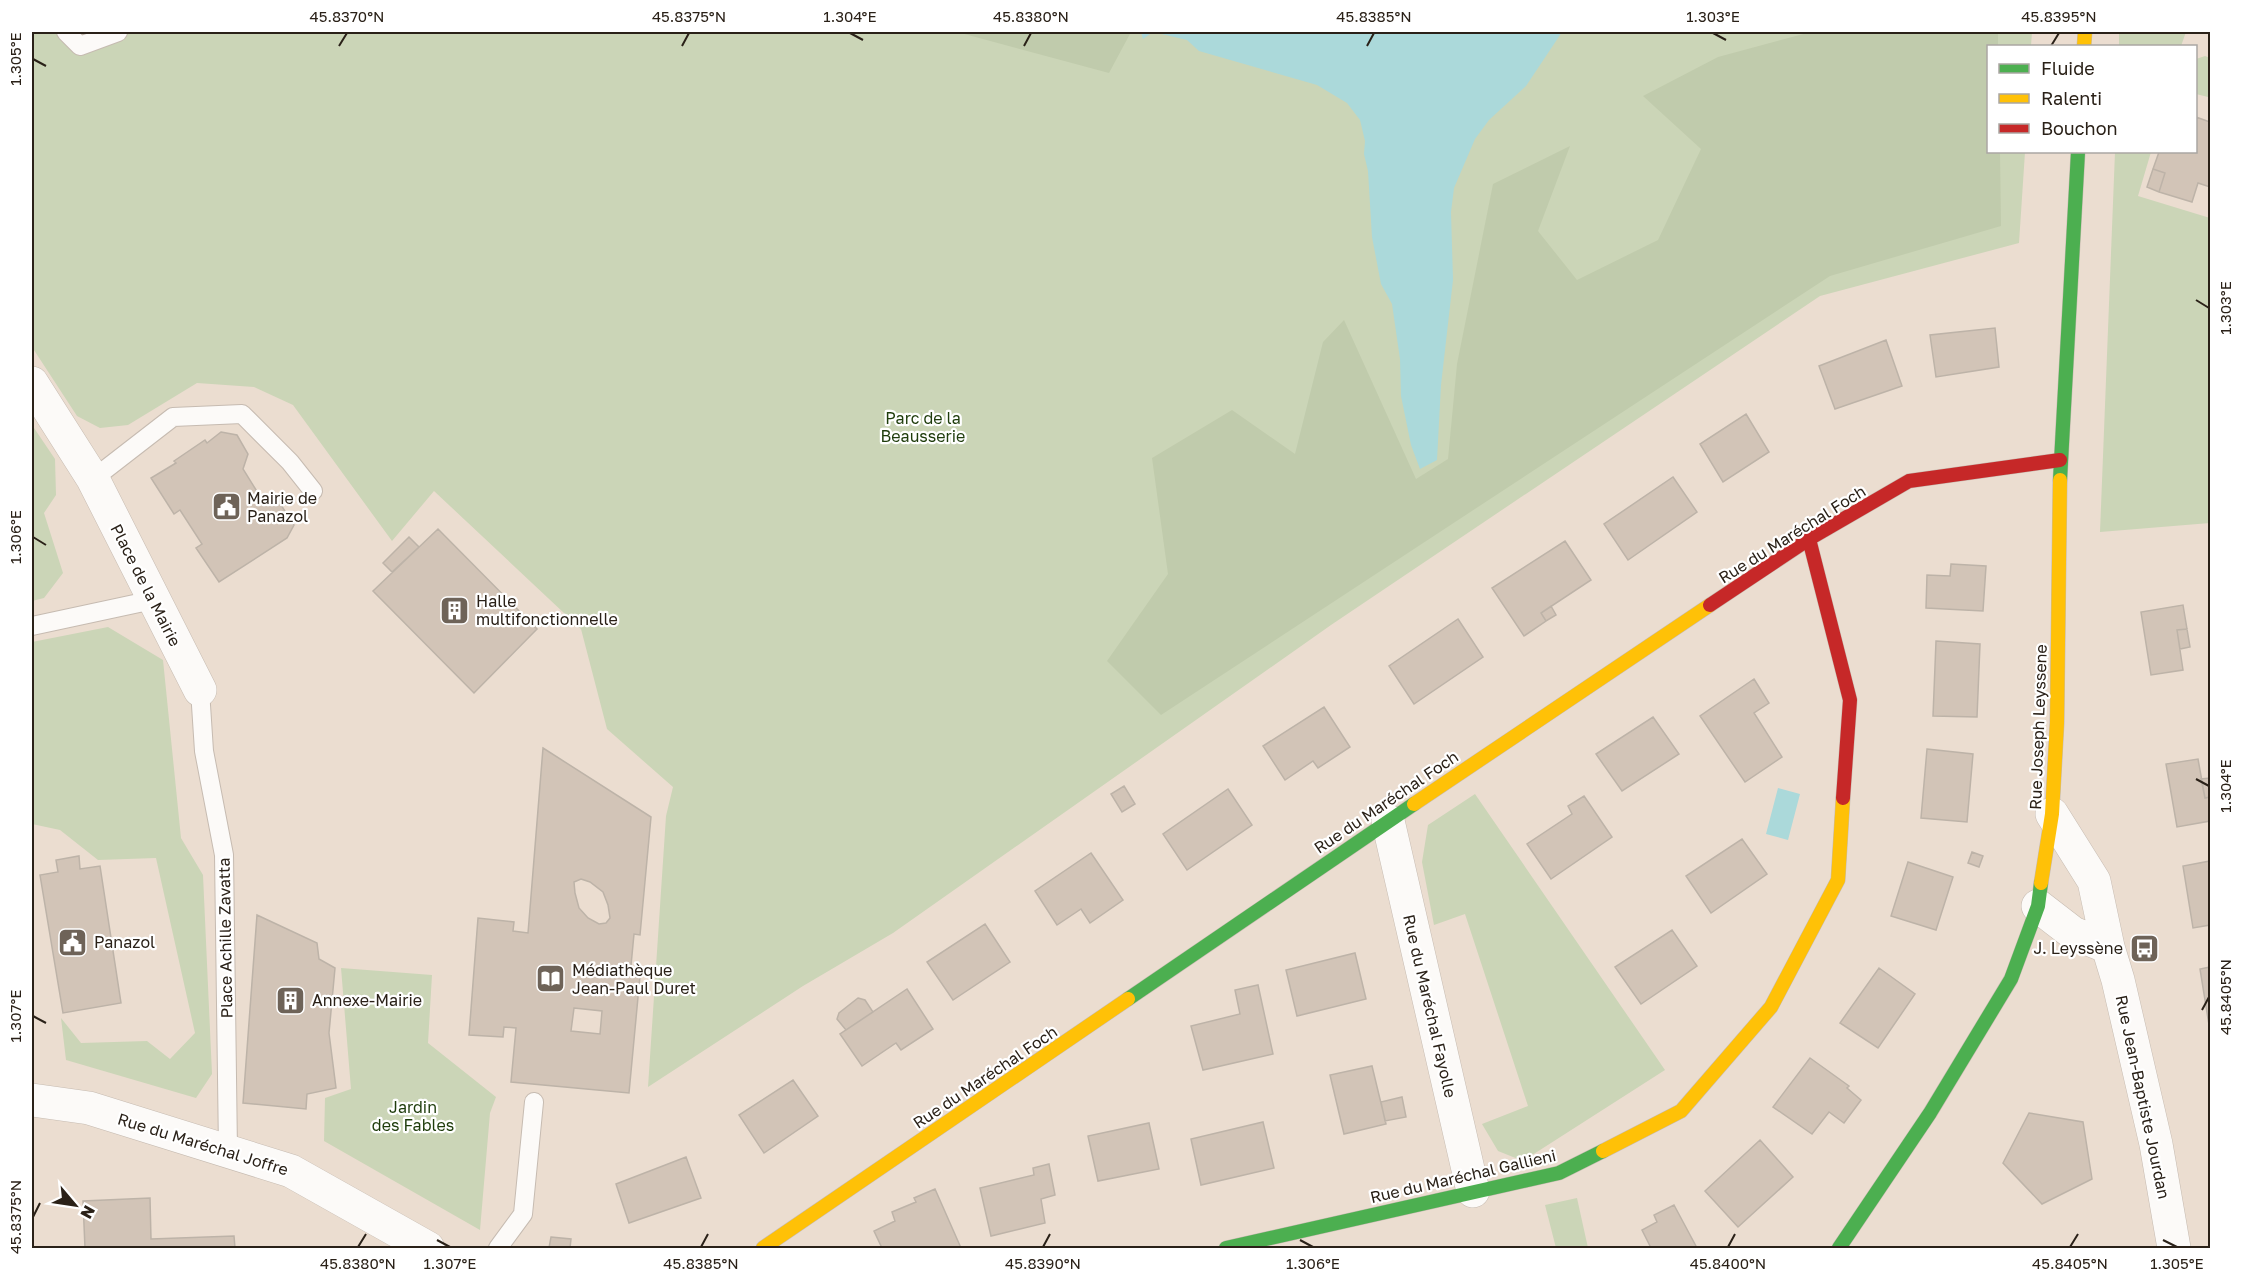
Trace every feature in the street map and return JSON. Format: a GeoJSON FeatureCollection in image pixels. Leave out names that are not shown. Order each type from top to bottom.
{"type":"FeatureCollection","features":[{"type":"Feature","properties":{"kind":"street","name":"Rue Joseph Leyssene"},"geometry":{"type":"LineString","coordinates":[[1839,1248],[1930,1113],[2011,979],[2038,906],[2052,814],[2057,723],[2060,459],[2078,153]]}},
{"type":"Feature","properties":{"kind":"street","name":"Place de la Mairie"},"geometry":{"type":"LineString","coordinates":[[32,383],[93,479],[200,690]]}},
{"type":"Feature","properties":{"kind":"street","name":"Rue du Maréchal Foch"},"geometry":{"type":"LineString","coordinates":[[764,1248],[1388,821],[1809,539],[1909,481],[2060,459]]}},
{"type":"Feature","properties":{"kind":"street","name":"Rue du Maréchal Gallieni"},"geometry":{"type":"LineString","coordinates":[[1226,1248],[1559,1173],[1681,1111],[1771,1007],[1838,880],[1850,700],[1809,539]]}},
{"type":"Feature","properties":{"kind":"street","name":"Rue Jean-Baptiste Jourdan"},"geometry":{"type":"LineString","coordinates":[[2052,814],[2094,881],[2156,1144],[2174,1248]]}},
{"type":"Feature","properties":{"kind":"street","name":"Rue du Maréchal Fayolle"},"geometry":{"type":"LineString","coordinates":[[1388,821],[1473,1191]]}},
{"type":"Feature","properties":{"kind":"street"},"geometry":{"type":"LineString","coordinates":[[2038,906],[2073,933],[2108,947]]}},
{"type":"Feature","properties":{"kind":"street","name":"Rue du Maréchal Joffre"},"geometry":{"type":"LineString","coordinates":[[32,1100],[89,1108],[291,1171],[428,1248]]}},
{"type":"Feature","properties":{"kind":"lane"},"geometry":{"type":"LineString","coordinates":[[66,32],[80,46],[118,32]]}},
{"type":"Feature","properties":{"kind":"lane"},"geometry":{"type":"LineString","coordinates":[[93,479],[173,417],[242,414],[290,462],[313,491]]}},
{"type":"Feature","properties":{"kind":"lane"},"geometry":{"type":"LineString","coordinates":[[32,627],[153,600]]}},
{"type":"Feature","properties":{"kind":"lane","name":"Place Achille Zavatta"},"geometry":{"type":"LineString","coordinates":[[200,690],[204,751],[224,855],[228,1151]]}},
{"type":"Feature","properties":{"kind":"lane"},"geometry":{"type":"LineString","coordinates":[[498,1248],[523,1214],[534,1102]]}},
{"type":"Feature","properties":{"kind":"green space","name":"Parc de la Beausserie"},"geometry":{"type":"Polygon","coordinates":[[[32,32],[2032,32],[2031,45],[1987,45],[1987,153],[2025,153],[2019,243],[1820,296],[1331,625],[893,933],[803,986],[648,1087],[666,816],[673,787],[607,729],[581,629],[434,491],[392,541],[293,405],[254,387],[197,383],[128,425],[100,428],[77,416],[32,347],[32,32]]]}},
{"type":"Feature","properties":{"kind":"green space"},"geometry":{"type":"Polygon","coordinates":[[[957,32],[1131,32],[1109,73],[957,32]]]}},
{"type":"Feature","properties":{"kind":"green space"},"geometry":{"type":"Polygon","coordinates":[[[1811,32],[1998,32],[1998,45],[1987,45],[1987,153],[2000,153],[2001,226],[1830,276],[1161,715],[1107,661],[1168,574],[1152,458],[1232,410],[1295,454],[1323,342],[1344,320],[1416,479],[1448,459],[1457,364],[1493,184],[1570,146],[1538,231],[1577,280],[1658,240],[1701,149],[1643,96],[1718,57],[1811,32]]]}},
{"type":"Feature","properties":{"kind":"green space"},"geometry":{"type":"Polygon","coordinates":[[[2119,32],[2186,32],[2181,45],[2119,45],[2119,32]]]}},
{"type":"Feature","properties":{"kind":"green space"},"geometry":{"type":"Polygon","coordinates":[[[2205,56],[2210,58],[2210,96],[2208,97],[2197,94],[2197,59],[2205,56]]]}},
{"type":"Feature","properties":{"kind":"green space"},"geometry":{"type":"Polygon","coordinates":[[[2115,153],[2151,153],[2138,196],[2210,218],[2210,523],[2100,532],[2115,153]]]}},
{"type":"Feature","properties":{"kind":"green space"},"geometry":{"type":"Polygon","coordinates":[[[32,425],[55,459],[56,495],[44,513],[63,573],[44,598],[32,601],[32,425]]]}},
{"type":"Feature","properties":{"kind":"green space"},"geometry":{"type":"Polygon","coordinates":[[[108,627],[163,660],[181,838],[203,875],[212,1074],[196,1098],[66,1060],[61,1018],[81,1043],[147,1041],[170,1059],[195,1033],[156,858],[98,860],[60,830],[32,824],[32,642],[108,627]]]}},
{"type":"Feature","properties":{"kind":"green space"},"geometry":{"type":"Polygon","coordinates":[[[1475,794],[1665,1070],[1523,1161],[1498,1151],[1482,1124],[1528,1106],[1465,914],[1434,925],[1422,862],[1428,825],[1475,794]]]}},
{"type":"Feature","properties":{"kind":"green space","name":"Jardin des Fables"},"geometry":{"type":"Polygon","coordinates":[[[341,968],[432,975],[428,1043],[496,1097],[490,1113],[480,1230],[324,1141],[325,1098],[351,1089],[341,968]]]}},
{"type":"Feature","properties":{"kind":"green space"},"geometry":{"type":"Polygon","coordinates":[[[1577,1198],[1588,1248],[1556,1248],[1545,1205],[1577,1198]]]}},
{"type":"Feature","properties":{"kind":"water"},"geometry":{"type":"Polygon","coordinates":[[[1141,32],[1153,32],[1143,39],[1141,32]]]}},
{"type":"Feature","properties":{"kind":"water"},"geometry":{"type":"Polygon","coordinates":[[[1153,32],[1562,32],[1526,86],[1489,120],[1475,139],[1454,188],[1451,212],[1453,280],[1441,385],[1437,460],[1420,469],[1411,445],[1401,396],[1400,359],[1392,304],[1381,284],[1372,237],[1368,171],[1364,154],[1365,141],[1360,120],[1347,103],[1317,85],[1199,51],[1187,40],[1153,32]]]}},
{"type":"Feature","properties":{"kind":"water"},"geometry":{"type":"Polygon","coordinates":[[[1778,788],[1800,794],[1788,840],[1766,834],[1778,788]]]}},
{"type":"Feature","properties":{"kind":"building"},"geometry":{"type":"Polygon","coordinates":[[[2197,117],[2210,122],[2210,187],[2198,183],[2192,202],[2159,192],[2165,173],[2153,169],[2159,153],[2197,153],[2197,117]]]}},
{"type":"Feature","properties":{"kind":"building"},"geometry":{"type":"Polygon","coordinates":[[[2153,169],[2165,173],[2159,192],[2147,187],[2153,169]]]}},
{"type":"Feature","properties":{"kind":"building"},"geometry":{"type":"Polygon","coordinates":[[[1995,328],[1999,367],[1936,377],[1930,335],[1995,328]]]}},
{"type":"Feature","properties":{"kind":"building"},"geometry":{"type":"Polygon","coordinates":[[[1886,340],[1902,386],[1835,409],[1819,366],[1886,340]]]}},
{"type":"Feature","properties":{"kind":"building"},"geometry":{"type":"Polygon","coordinates":[[[1746,414],[1769,452],[1723,482],[1700,444],[1746,414]]]}},
{"type":"Feature","properties":{"kind":"building","name":"Mairie de Panazol"},"geometry":{"type":"Polygon","coordinates":[[[221,432],[237,435],[248,454],[243,469],[263,501],[281,505],[294,525],[287,538],[219,582],[196,548],[202,544],[180,510],[174,514],[151,478],[176,463],[174,461],[205,440],[207,443],[221,432]]]}},
{"type":"Feature","properties":{"kind":"building"},"geometry":{"type":"Polygon","coordinates":[[[1673,477],[1697,512],[1628,560],[1604,524],[1673,477]]]}},
{"type":"Feature","properties":{"kind":"building","name":"Halle multifonctionnelle"},"geometry":{"type":"Polygon","coordinates":[[[438,529],[537,629],[474,693],[373,591],[438,529]]]}},
{"type":"Feature","properties":{"kind":"building"},"geometry":{"type":"Polygon","coordinates":[[[409,537],[419,547],[392,572],[383,563],[409,537]]]}},
{"type":"Feature","properties":{"kind":"building"},"geometry":{"type":"Polygon","coordinates":[[[1565,541],[1591,580],[1541,613],[1546,621],[1524,636],[1492,588],[1565,541]]]}},
{"type":"Feature","properties":{"kind":"building"},"geometry":{"type":"Polygon","coordinates":[[[1951,564],[1986,566],[1983,611],[1926,608],[1927,575],[1950,576],[1951,564]]]}},
{"type":"Feature","properties":{"kind":"building"},"geometry":{"type":"Polygon","coordinates":[[[2183,605],[2187,629],[2177,630],[2183,670],[2151,675],[2141,612],[2183,605]]]}},
{"type":"Feature","properties":{"kind":"building"},"geometry":{"type":"Polygon","coordinates":[[[1551,606],[1556,615],[1546,621],[1541,613],[1551,606]]]}},
{"type":"Feature","properties":{"kind":"building"},"geometry":{"type":"Polygon","coordinates":[[[1458,619],[1483,657],[1414,704],[1389,666],[1458,619]]]}},
{"type":"Feature","properties":{"kind":"building"},"geometry":{"type":"Polygon","coordinates":[[[2187,629],[2190,647],[2180,649],[2177,630],[2187,629]]]}},
{"type":"Feature","properties":{"kind":"building"},"geometry":{"type":"Polygon","coordinates":[[[1936,641],[1980,644],[1977,717],[1933,716],[1936,641]]]}},
{"type":"Feature","properties":{"kind":"building"},"geometry":{"type":"Polygon","coordinates":[[[1754,679],[1769,703],[1754,713],[1782,757],[1745,782],[1700,716],[1754,679]]]}},
{"type":"Feature","properties":{"kind":"building"},"geometry":{"type":"Polygon","coordinates":[[[1324,707],[1350,747],[1318,768],[1313,761],[1285,780],[1263,746],[1324,707]]]}},
{"type":"Feature","properties":{"kind":"building"},"geometry":{"type":"Polygon","coordinates":[[[1653,717],[1679,754],[1622,791],[1596,754],[1653,717]]]}},
{"type":"Feature","properties":{"kind":"building"},"geometry":{"type":"Polygon","coordinates":[[[543,748],[651,817],[640,935],[634,934],[630,976],[640,976],[629,1093],[511,1082],[516,1028],[504,1027],[503,1037],[469,1035],[478,918],[514,922],[513,931],[528,933],[543,748]],[[581,879],[574,882],[579,908],[588,918],[599,924],[606,923],[610,918],[603,892],[590,882],[581,879]],[[574,1008],[571,1031],[600,1034],[602,1011],[574,1008]]]}},
{"type":"Feature","properties":{"kind":"building"},"geometry":{"type":"Polygon","coordinates":[[[1927,749],[1973,754],[1967,822],[1921,818],[1927,749]]]}},
{"type":"Feature","properties":{"kind":"building"},"geometry":{"type":"Polygon","coordinates":[[[2198,759],[2205,798],[2210,797],[2210,821],[2177,827],[2166,764],[2198,759]]]}},
{"type":"Feature","properties":{"kind":"building"},"geometry":{"type":"Polygon","coordinates":[[[2210,778],[2210,797],[2205,798],[2201,779],[2210,778]]]}},
{"type":"Feature","properties":{"kind":"building"},"geometry":{"type":"Polygon","coordinates":[[[1124,786],[1135,804],[1122,812],[1111,794],[1124,786]]]}},
{"type":"Feature","properties":{"kind":"building"},"geometry":{"type":"Polygon","coordinates":[[[1228,789],[1252,825],[1187,870],[1163,834],[1228,789]]]}},
{"type":"Feature","properties":{"kind":"building"},"geometry":{"type":"Polygon","coordinates":[[[1584,796],[1612,837],[1551,879],[1527,844],[1572,814],[1568,806],[1584,796]]]}},
{"type":"Feature","properties":{"kind":"building"},"geometry":{"type":"Polygon","coordinates":[[[1742,839],[1767,874],[1711,913],[1686,876],[1742,839]]]}},
{"type":"Feature","properties":{"kind":"building"},"geometry":{"type":"Polygon","coordinates":[[[1972,852],[1983,856],[1979,867],[1968,863],[1972,852]]]}},
{"type":"Feature","properties":{"kind":"building"},"geometry":{"type":"Polygon","coordinates":[[[1091,853],[1123,900],[1090,923],[1081,909],[1057,925],[1035,891],[1091,853]]]}},
{"type":"Feature","properties":{"kind":"building"},"geometry":{"type":"Polygon","coordinates":[[[79,856],[80,869],[100,866],[121,1003],[63,1013],[40,875],[58,872],[56,860],[79,856]]]}},
{"type":"Feature","properties":{"kind":"building"},"geometry":{"type":"Polygon","coordinates":[[[2210,861],[2210,925],[2193,928],[2183,866],[2210,861]]]}},
{"type":"Feature","properties":{"kind":"building"},"geometry":{"type":"Polygon","coordinates":[[[1908,862],[1953,877],[1936,930],[1891,916],[1908,862]]]}},
{"type":"Feature","properties":{"kind":"building","name":"Annexe-Mairie"},"geometry":{"type":"Polygon","coordinates":[[[257,915],[317,943],[319,959],[335,968],[329,1033],[336,1088],[307,1094],[306,1109],[243,1103],[257,915]]]}},
{"type":"Feature","properties":{"kind":"building"},"geometry":{"type":"Polygon","coordinates":[[[985,924],[1010,962],[953,1000],[927,962],[985,924]]]}},
{"type":"Feature","properties":{"kind":"building"},"geometry":{"type":"Polygon","coordinates":[[[1672,930],[1697,966],[1641,1004],[1615,967],[1672,930]]]}},
{"type":"Feature","properties":{"kind":"building"},"geometry":{"type":"Polygon","coordinates":[[[1355,953],[1366,999],[1297,1016],[1286,970],[1355,953]]]}},
{"type":"Feature","properties":{"kind":"building"},"geometry":{"type":"Polygon","coordinates":[[[2210,967],[2210,1031],[2200,969],[2210,967]]]}},
{"type":"Feature","properties":{"kind":"building"},"geometry":{"type":"Polygon","coordinates":[[[1879,968],[1915,994],[1878,1048],[1840,1023],[1879,968]]]}},
{"type":"Feature","properties":{"kind":"building"},"geometry":{"type":"Polygon","coordinates":[[[1258,985],[1273,1054],[1203,1070],[1191,1026],[1240,1014],[1235,990],[1258,985]]]}},
{"type":"Feature","properties":{"kind":"building"},"geometry":{"type":"Polygon","coordinates":[[[907,989],[933,1029],[901,1050],[896,1043],[862,1066],[840,1034],[907,989]]]}},
{"type":"Feature","properties":{"kind":"building"},"geometry":{"type":"Polygon","coordinates":[[[858,998],[865,1000],[873,1012],[846,1030],[837,1019],[839,1013],[858,998]]]}},
{"type":"Feature","properties":{"kind":"building"},"geometry":{"type":"Polygon","coordinates":[[[1810,1058],[1849,1086],[1847,1088],[1861,1100],[1844,1123],[1829,1112],[1812,1134],[1773,1107],[1810,1058]]]}},
{"type":"Feature","properties":{"kind":"building"},"geometry":{"type":"Polygon","coordinates":[[[1372,1066],[1386,1124],[1344,1134],[1330,1075],[1372,1066]]]}},
{"type":"Feature","properties":{"kind":"building"},"geometry":{"type":"Polygon","coordinates":[[[793,1080],[818,1116],[764,1153],[739,1115],[793,1080]]]}},
{"type":"Feature","properties":{"kind":"building"},"geometry":{"type":"Polygon","coordinates":[[[1402,1097],[1406,1117],[1385,1121],[1381,1102],[1402,1097]]]}},
{"type":"Feature","properties":{"kind":"building"},"geometry":{"type":"Polygon","coordinates":[[[2029,1113],[2083,1122],[2092,1179],[2042,1204],[2003,1163],[2029,1113]]]}},
{"type":"Feature","properties":{"kind":"building"},"geometry":{"type":"Polygon","coordinates":[[[1263,1122],[1274,1168],[1201,1185],[1191,1139],[1263,1122]]]}},
{"type":"Feature","properties":{"kind":"building"},"geometry":{"type":"Polygon","coordinates":[[[1149,1123],[1159,1169],[1098,1181],[1088,1136],[1149,1123]]]}},
{"type":"Feature","properties":{"kind":"building"},"geometry":{"type":"Polygon","coordinates":[[[1760,1140],[1793,1177],[1738,1227],[1705,1191],[1760,1140]]]}},
{"type":"Feature","properties":{"kind":"building"},"geometry":{"type":"Polygon","coordinates":[[[686,1157],[701,1198],[629,1223],[616,1184],[686,1157]]]}},
{"type":"Feature","properties":{"kind":"building"},"geometry":{"type":"Polygon","coordinates":[[[1049,1164],[1055,1195],[1041,1199],[1045,1223],[991,1236],[980,1188],[1034,1175],[1033,1168],[1049,1164]]]}},
{"type":"Feature","properties":{"kind":"building"},"geometry":{"type":"Polygon","coordinates":[[[935,1189],[961,1248],[882,1248],[874,1231],[895,1221],[892,1212],[916,1202],[914,1198],[935,1189]]]}},
{"type":"Feature","properties":{"kind":"building"},"geometry":{"type":"Polygon","coordinates":[[[150,1198],[151,1239],[234,1236],[235,1248],[85,1248],[83,1201],[150,1198]]]}},
{"type":"Feature","properties":{"kind":"building"},"geometry":{"type":"Polygon","coordinates":[[[1674,1205],[1697,1248],[1645,1248],[1650,1246],[1642,1230],[1657,1222],[1654,1215],[1674,1205]]]}},
{"type":"Feature","properties":{"kind":"building"},"geometry":{"type":"Polygon","coordinates":[[[551,1237],[571,1239],[570,1248],[549,1248],[551,1237]]]}},
{"type":"Feature","properties":{"kind":"traffic: fast"},"geometry":{"type":"LineString","coordinates":[[2060,480],[2078,153]]}},
{"type":"Feature","properties":{"kind":"traffic: fast"},"geometry":{"type":"LineString","coordinates":[[1128,999],[1414,804]]}},
{"type":"Feature","properties":{"kind":"traffic: fast"},"geometry":{"type":"LineString","coordinates":[[1839,1248],[1930,1113],[2011,979],[2038,906],[2041,883]]}},
{"type":"Feature","properties":{"kind":"traffic: fast"},"geometry":{"type":"LineString","coordinates":[[1226,1248],[1559,1173],[1603,1151]]}},
{"type":"Feature","properties":{"kind":"traffic: slow"},"geometry":{"type":"LineString","coordinates":[[2084,45],[2085,32]]}},
{"type":"Feature","properties":{"kind":"traffic: slow"},"geometry":{"type":"LineString","coordinates":[[2041,883],[2052,814],[2057,723],[2060,480]]}},
{"type":"Feature","properties":{"kind":"traffic: slow"},"geometry":{"type":"LineString","coordinates":[[1414,804],[1710,605]]}},
{"type":"Feature","properties":{"kind":"traffic: slow"},"geometry":{"type":"LineString","coordinates":[[1603,1151],[1681,1111],[1771,1007],[1838,880],[1843,798]]}},
{"type":"Feature","properties":{"kind":"traffic: slow"},"geometry":{"type":"LineString","coordinates":[[763,1248],[1128,999]]}},
{"type":"Feature","properties":{"kind":"traffic: jam"},"geometry":{"type":"LineString","coordinates":[[1710,605],[1809,539],[1909,481],[2060,460]]}},
{"type":"Feature","properties":{"kind":"traffic: jam"},"geometry":{"type":"LineString","coordinates":[[1809,539],[1850,700],[1843,798]]}},
{"type":"Feature","properties":{"kind":"place","name":"Mairie de Panazol"},"geometry":{"type":"Point","coordinates":[226,507]}},
{"type":"Feature","properties":{"kind":"place","name":"Halle multifonctionnelle"},"geometry":{"type":"Point","coordinates":[455,610]}},
{"type":"Feature","properties":{"kind":"place","name":"Panazol"},"geometry":{"type":"Point","coordinates":[73,942]}},
{"type":"Feature","properties":{"kind":"place","name":"J. Leyssène"},"geometry":{"type":"Point","coordinates":[2144,948]}},
{"type":"Feature","properties":{"kind":"place","name":"Médiathèque Jean-Paul Duret"},"geometry":{"type":"Point","coordinates":[551,979]}},
{"type":"Feature","properties":{"kind":"place","name":"Annexe-Mairie"},"geometry":{"type":"Point","coordinates":[291,1000]}}]}
